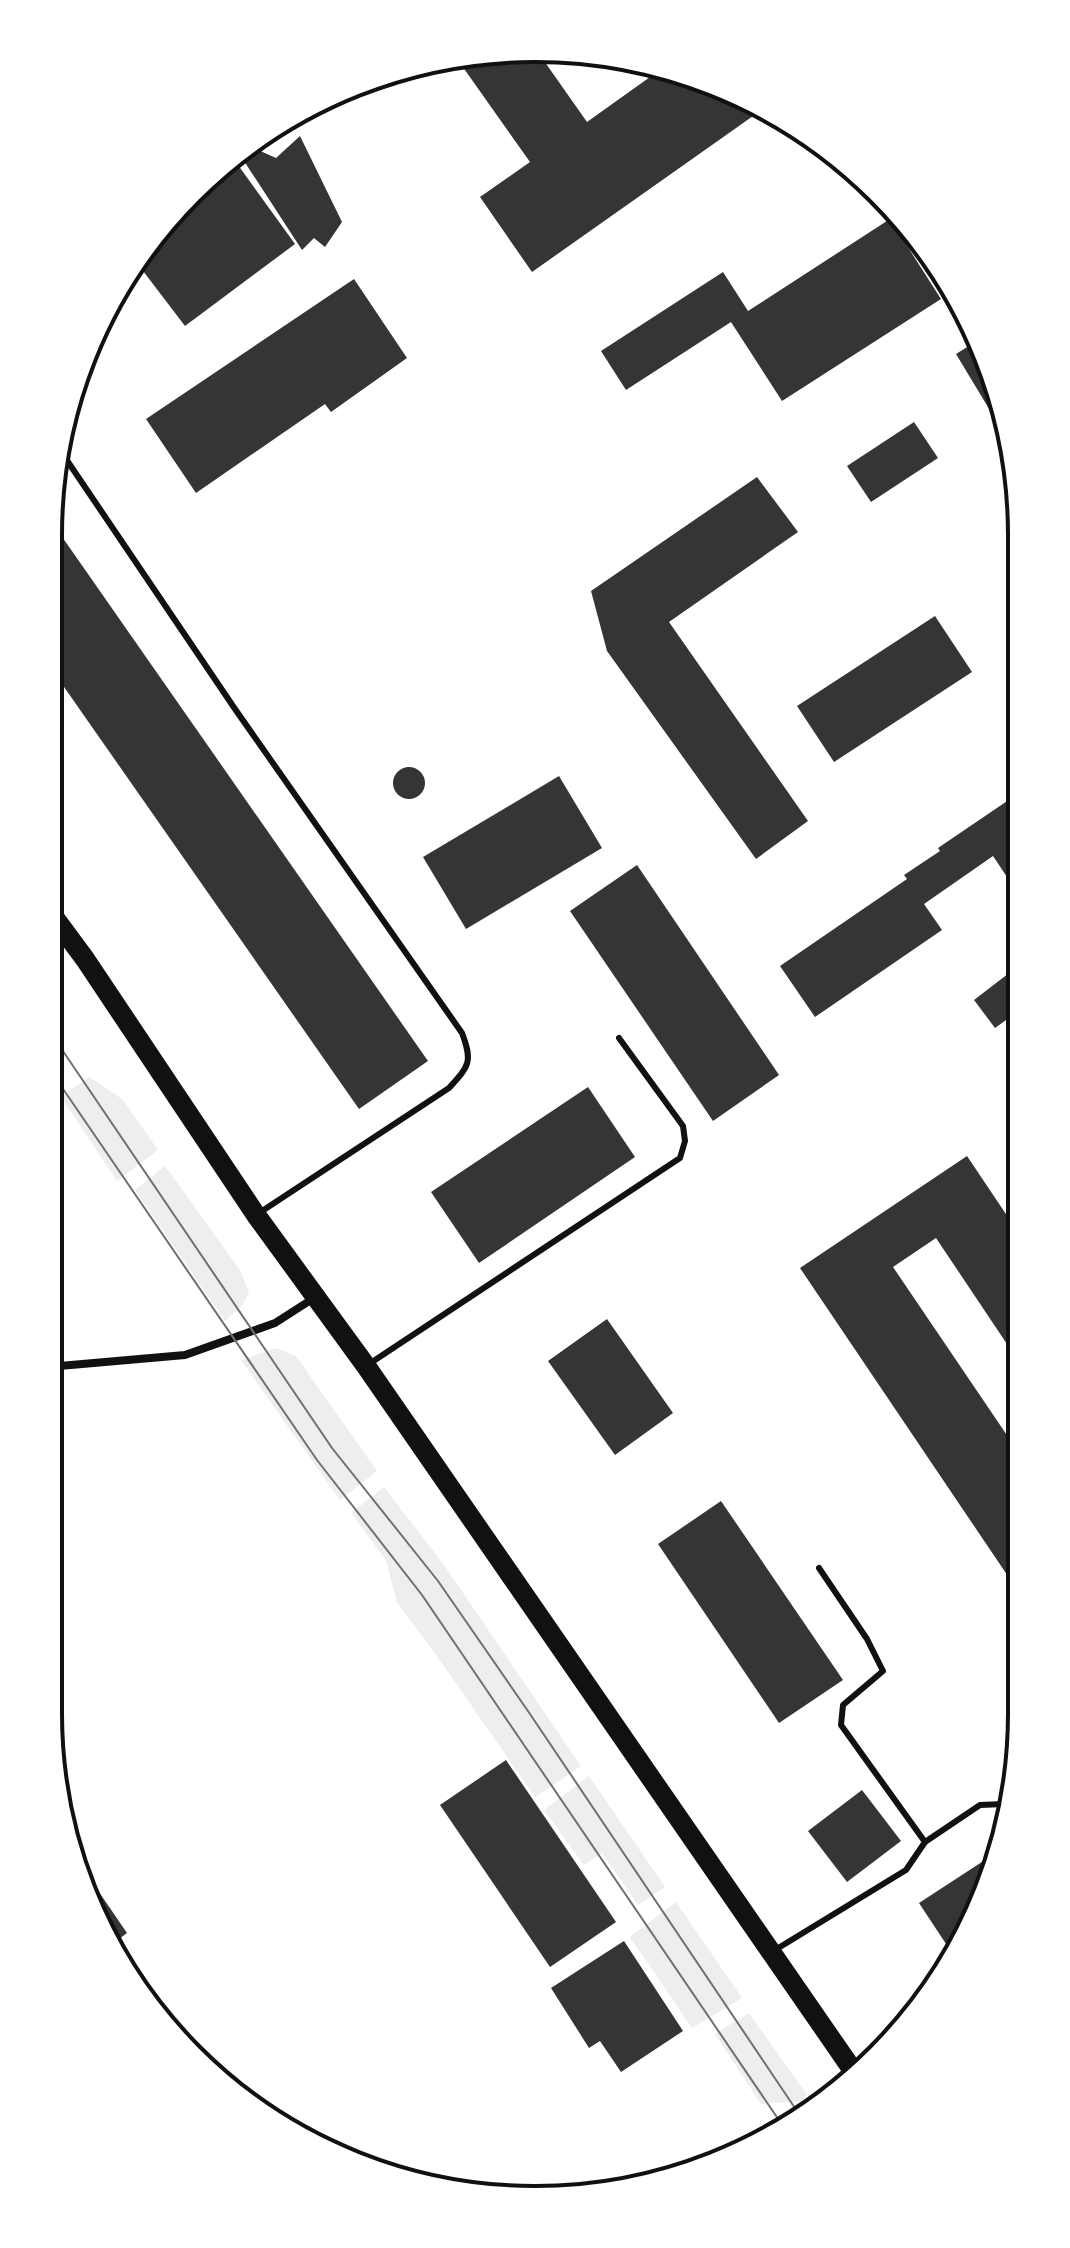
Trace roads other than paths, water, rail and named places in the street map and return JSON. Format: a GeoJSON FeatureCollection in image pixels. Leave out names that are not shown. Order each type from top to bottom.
{"type":"FeatureCollection","features":[{"type":"Feature","properties":{"kind":"main road"},"geometry":{"type":"LineString","coordinates":[[62,928],[256,1215],[366,1366],[850,2066]]}},
{"type":"Feature","properties":{"kind":"street"},"geometry":{"type":"LineString","coordinates":[[62,1366],[185,1355],[275,1323],[315,1298]]}},
{"type":"Feature","properties":{"kind":"lane"},"geometry":{"type":"LineString","coordinates":[[68,462],[235,709],[462,1033],[471,1055],[466,1071],[449,1088],[256,1215]]}},
{"type":"Feature","properties":{"kind":"lane"},"geometry":{"type":"LineString","coordinates":[[366,1366],[680,1158],[685,1141],[683,1126],[619,1038]]}},
{"type":"Feature","properties":{"kind":"lane"},"geometry":{"type":"LineString","coordinates":[[819,1568],[867,1639],[883,1671],[843,1705],[841,1725],[925,1842]]}},
{"type":"Feature","properties":{"kind":"lane"},"geometry":{"type":"LineString","coordinates":[[772,1952],[906,1870],[925,1842],[980,1805],[999,1804]]}},
{"type":"Feature","properties":{"kind":"tram line"},"geometry":{"type":"LineString","coordinates":[[62,1050],[332,1448],[438,1581],[795,2108]]}},
{"type":"Feature","properties":{"kind":"tram line"},"geometry":{"type":"LineString","coordinates":[[62,1087],[317,1460],[422,1595],[778,2119]]}}]}
